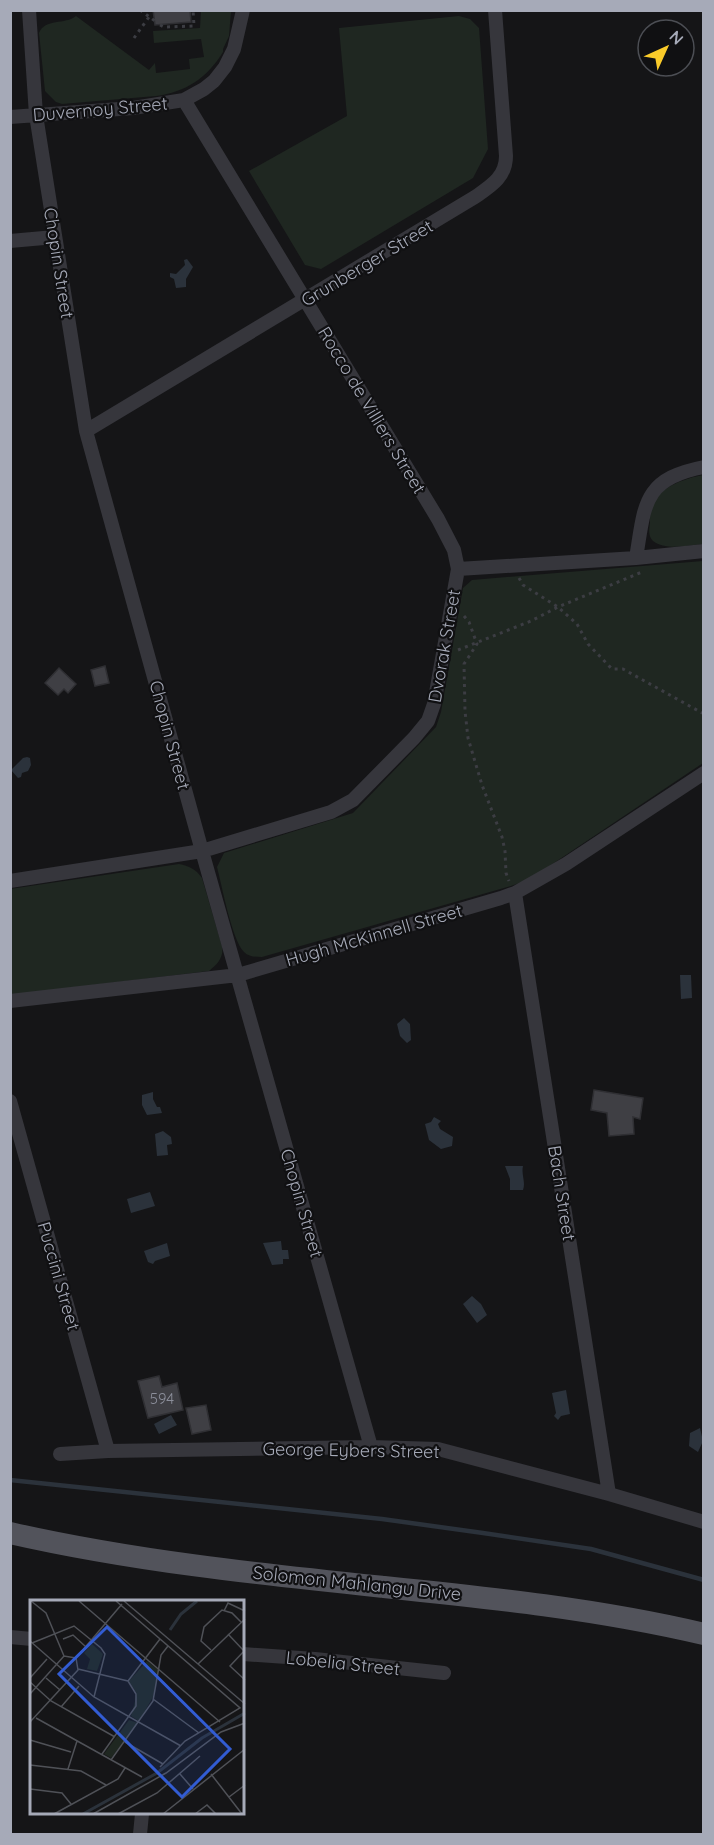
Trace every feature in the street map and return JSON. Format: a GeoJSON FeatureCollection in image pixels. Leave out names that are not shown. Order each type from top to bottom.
{"type":"FeatureCollection","features":[{"type":"Feature","properties":{"kind":"main road","name":"Solomon Mahlangu Drive"},"geometry":{"type":"LineString","coordinates":[[10,1533],[57,1544],[189,1563],[293,1577],[494,1598],[601,1613],[704,1634]]}},
{"type":"Feature","properties":{"kind":"street","name":"Chopin Street"},"geometry":{"type":"LineString","coordinates":[[29,10],[36,116],[86,431],[201,851],[371,1447]]}},
{"type":"Feature","properties":{"kind":"street","name":"Duvernoy Street"},"geometry":{"type":"LineString","coordinates":[[10,117],[134,108],[184,100],[214,81],[225,67],[234,49],[243,10]]}},
{"type":"Feature","properties":{"kind":"street","name":"Grunberger Street"},"geometry":{"type":"LineString","coordinates":[[86,431],[493,185],[505,169],[507,156],[495,10]]}},
{"type":"Feature","properties":{"kind":"street","name":"Rocco de Villiers Street"},"geometry":{"type":"LineString","coordinates":[[184,100],[448,536],[458,569]]}},
{"type":"Feature","properties":{"kind":"street"},"geometry":{"type":"LineString","coordinates":[[10,241],[55,237]]}},
{"type":"Feature","properties":{"kind":"street"},"geometry":{"type":"LineString","coordinates":[[636,558],[644,509],[651,494],[657,486],[676,474],[704,467]]}},
{"type":"Feature","properties":{"kind":"street","name":"Dvorak Street"},"geometry":{"type":"LineString","coordinates":[[10,881],[201,851],[319,817],[343,807],[353,800],[422,729],[432,713],[458,569],[636,558],[704,551]]}},
{"type":"Feature","properties":{"kind":"street","name":"Hugh McKinnell Street"},"geometry":{"type":"LineString","coordinates":[[10,1001],[238,975],[489,902],[515,893],[566,864],[704,773]]}},
{"type":"Feature","properties":{"kind":"street","name":"Bach Street"},"geometry":{"type":"LineString","coordinates":[[515,893],[609,1494]]}},
{"type":"Feature","properties":{"kind":"street","name":"Puccini Street"},"geometry":{"type":"LineString","coordinates":[[10,1101],[108,1451]]}},
{"type":"Feature","properties":{"kind":"street","name":"George Eybers Street"},"geometry":{"type":"LineString","coordinates":[[60,1454],[108,1451],[424,1448],[452,1452],[704,1522]]}},
{"type":"Feature","properties":{"kind":"street"},"geometry":{"type":"LineString","coordinates":[[10,1637],[30,1639]]}},
{"type":"Feature","properties":{"kind":"street","name":"Lobelia Street"},"geometry":{"type":"LineString","coordinates":[[244,1654],[444,1673]]}},
{"type":"Feature","properties":{"kind":"street"},"geometry":{"type":"LineString","coordinates":[[140,1834],[142,1815]]}},
{"type":"Feature","properties":{"kind":"path"},"geometry":{"type":"LineString","coordinates":[[140,10],[155,21]]}},
{"type":"Feature","properties":{"kind":"path"},"geometry":{"type":"LineString","coordinates":[[160,25],[164,27],[194,26],[193,10]]}},
{"type":"Feature","properties":{"kind":"path"},"geometry":{"type":"LineString","coordinates":[[134,38],[149,17]]}},
{"type":"Feature","properties":{"kind":"path"},"geometry":{"type":"LineString","coordinates":[[442,656],[531,621],[558,607],[641,573],[665,555]]}},
{"type":"Feature","properties":{"kind":"path"},"geometry":{"type":"LineString","coordinates":[[510,567],[523,585],[558,607],[577,624],[588,644],[612,669],[623,669],[704,714]]}},
{"type":"Feature","properties":{"kind":"path"},"geometry":{"type":"LineString","coordinates":[[451,601],[469,622],[477,644],[464,664],[468,738],[482,785],[502,837],[506,873],[515,893]]}},
{"type":"Feature","properties":{"kind":"shaded area"},"geometry":{"type":"Polygon","coordinates":[[[201,11],[231,11],[229,36],[223,52],[203,76],[186,87],[156,96],[62,104],[56,102],[45,91],[39,33],[50,23],[76,16],[149,70],[155,63],[156,73],[190,69],[189,59],[204,57],[201,39],[154,43],[153,31],[200,28],[201,11]]]}},
{"type":"Feature","properties":{"kind":"shaded area"},"geometry":{"type":"Polygon","coordinates":[[[459,16],[470,19],[479,28],[488,149],[473,178],[321,269],[305,265],[249,171],[347,116],[339,28],[459,16]]]}},
{"type":"Feature","properties":{"kind":"shaded area"},"geometry":{"type":"Polygon","coordinates":[[[187,259],[193,267],[186,279],[186,287],[176,288],[170,273],[176,274],[185,265],[184,260],[187,259]]]}},
{"type":"Feature","properties":{"kind":"shaded area"},"geometry":{"type":"Polygon","coordinates":[[[703,475],[703,544],[671,547],[653,541],[649,532],[650,514],[656,498],[674,484],[703,475]]]}},
{"type":"Feature","properties":{"kind":"shaded area"},"geometry":{"type":"Polygon","coordinates":[[[703,561],[703,763],[530,879],[262,957],[250,956],[244,952],[235,936],[217,867],[224,853],[353,813],[436,727],[441,712],[463,588],[472,580],[703,561]]]}},
{"type":"Feature","properties":{"kind":"shaded area"},"geometry":{"type":"Polygon","coordinates":[[[27,757],[30,758],[31,765],[28,771],[22,773],[18,778],[11,770],[27,757]]]}},
{"type":"Feature","properties":{"kind":"shaded area"},"geometry":{"type":"Polygon","coordinates":[[[179,864],[192,868],[202,878],[222,946],[220,960],[209,971],[11,995],[10,889],[179,864]]]}},
{"type":"Feature","properties":{"kind":"shaded area"},"geometry":{"type":"Polygon","coordinates":[[[680,975],[691,975],[692,998],[681,999],[680,975]]]}},
{"type":"Feature","properties":{"kind":"shaded area"},"geometry":{"type":"Polygon","coordinates":[[[404,1018],[410,1024],[411,1040],[407,1043],[400,1036],[397,1024],[404,1018]]]}},
{"type":"Feature","properties":{"kind":"shaded area"},"geometry":{"type":"Polygon","coordinates":[[[153,1092],[153,1099],[162,1113],[147,1115],[142,1105],[142,1095],[153,1092]]]}},
{"type":"Feature","properties":{"kind":"shaded area"},"geometry":{"type":"Polygon","coordinates":[[[434,1117],[441,1121],[438,1124],[440,1129],[453,1137],[452,1146],[441,1149],[429,1140],[425,1124],[431,1122],[434,1117]]]}},
{"type":"Feature","properties":{"kind":"shaded area"},"geometry":{"type":"Polygon","coordinates":[[[163,1131],[171,1137],[172,1144],[167,1145],[168,1155],[157,1156],[155,1134],[163,1131]]]}},
{"type":"Feature","properties":{"kind":"shaded area"},"geometry":{"type":"Polygon","coordinates":[[[505,1166],[523,1166],[523,1190],[510,1190],[510,1179],[505,1166]]]}},
{"type":"Feature","properties":{"kind":"shaded area"},"geometry":{"type":"Polygon","coordinates":[[[150,1192],[155,1206],[131,1213],[127,1199],[150,1192]]]}},
{"type":"Feature","properties":{"kind":"shaded area"},"geometry":{"type":"Polygon","coordinates":[[[281,1241],[282,1250],[288,1250],[289,1259],[283,1259],[283,1264],[272,1265],[263,1243],[281,1241]]]}},
{"type":"Feature","properties":{"kind":"shaded area"},"geometry":{"type":"Polygon","coordinates":[[[167,1243],[170,1256],[155,1261],[153,1264],[148,1262],[144,1251],[167,1243]]]}},
{"type":"Feature","properties":{"kind":"shaded area"},"geometry":{"type":"Polygon","coordinates":[[[472,1296],[481,1304],[487,1315],[477,1323],[463,1304],[472,1296]]]}},
{"type":"Feature","properties":{"kind":"shaded area"},"geometry":{"type":"Polygon","coordinates":[[[566,1390],[570,1414],[561,1416],[558,1420],[554,1416],[556,1413],[552,1393],[566,1390]]]}},
{"type":"Feature","properties":{"kind":"shaded area"},"geometry":{"type":"Polygon","coordinates":[[[171,1415],[177,1425],[159,1434],[154,1424],[171,1415]]]}},
{"type":"Feature","properties":{"kind":"shaded area"},"geometry":{"type":"Polygon","coordinates":[[[700,1428],[703,1441],[698,1452],[689,1446],[690,1433],[700,1428]]]}},
{"type":"Feature","properties":{"kind":"building"},"geometry":{"type":"Polygon","coordinates":[[[153,10],[190,10],[191,22],[155,25],[153,10]]]}},
{"type":"Feature","properties":{"kind":"building"},"geometry":{"type":"Polygon","coordinates":[[[105,666],[109,683],[95,686],[91,670],[105,666]]]}},
{"type":"Feature","properties":{"kind":"building"},"geometry":{"type":"Polygon","coordinates":[[[59,668],[76,684],[68,693],[64,689],[58,695],[45,683],[59,668]]]}},
{"type":"Feature","properties":{"kind":"building"},"geometry":{"type":"Polygon","coordinates":[[[594,1090],[643,1098],[640,1119],[633,1117],[634,1134],[609,1136],[607,1113],[591,1110],[594,1090]]]}},
{"type":"Feature","properties":{"kind":"building"},"geometry":{"type":"Polygon","coordinates":[[[159,1376],[162,1387],[177,1383],[183,1410],[148,1418],[138,1381],[159,1376]]]}},
{"type":"Feature","properties":{"kind":"building"},"geometry":{"type":"Polygon","coordinates":[[[206,1405],[211,1430],[192,1434],[186,1408],[206,1405]]]}},
{"type":"Feature","properties":{"kind":"waterway"},"geometry":{"type":"LineString","coordinates":[[10,1480],[382,1519],[483,1533],[591,1549],[704,1580]]}}]}
